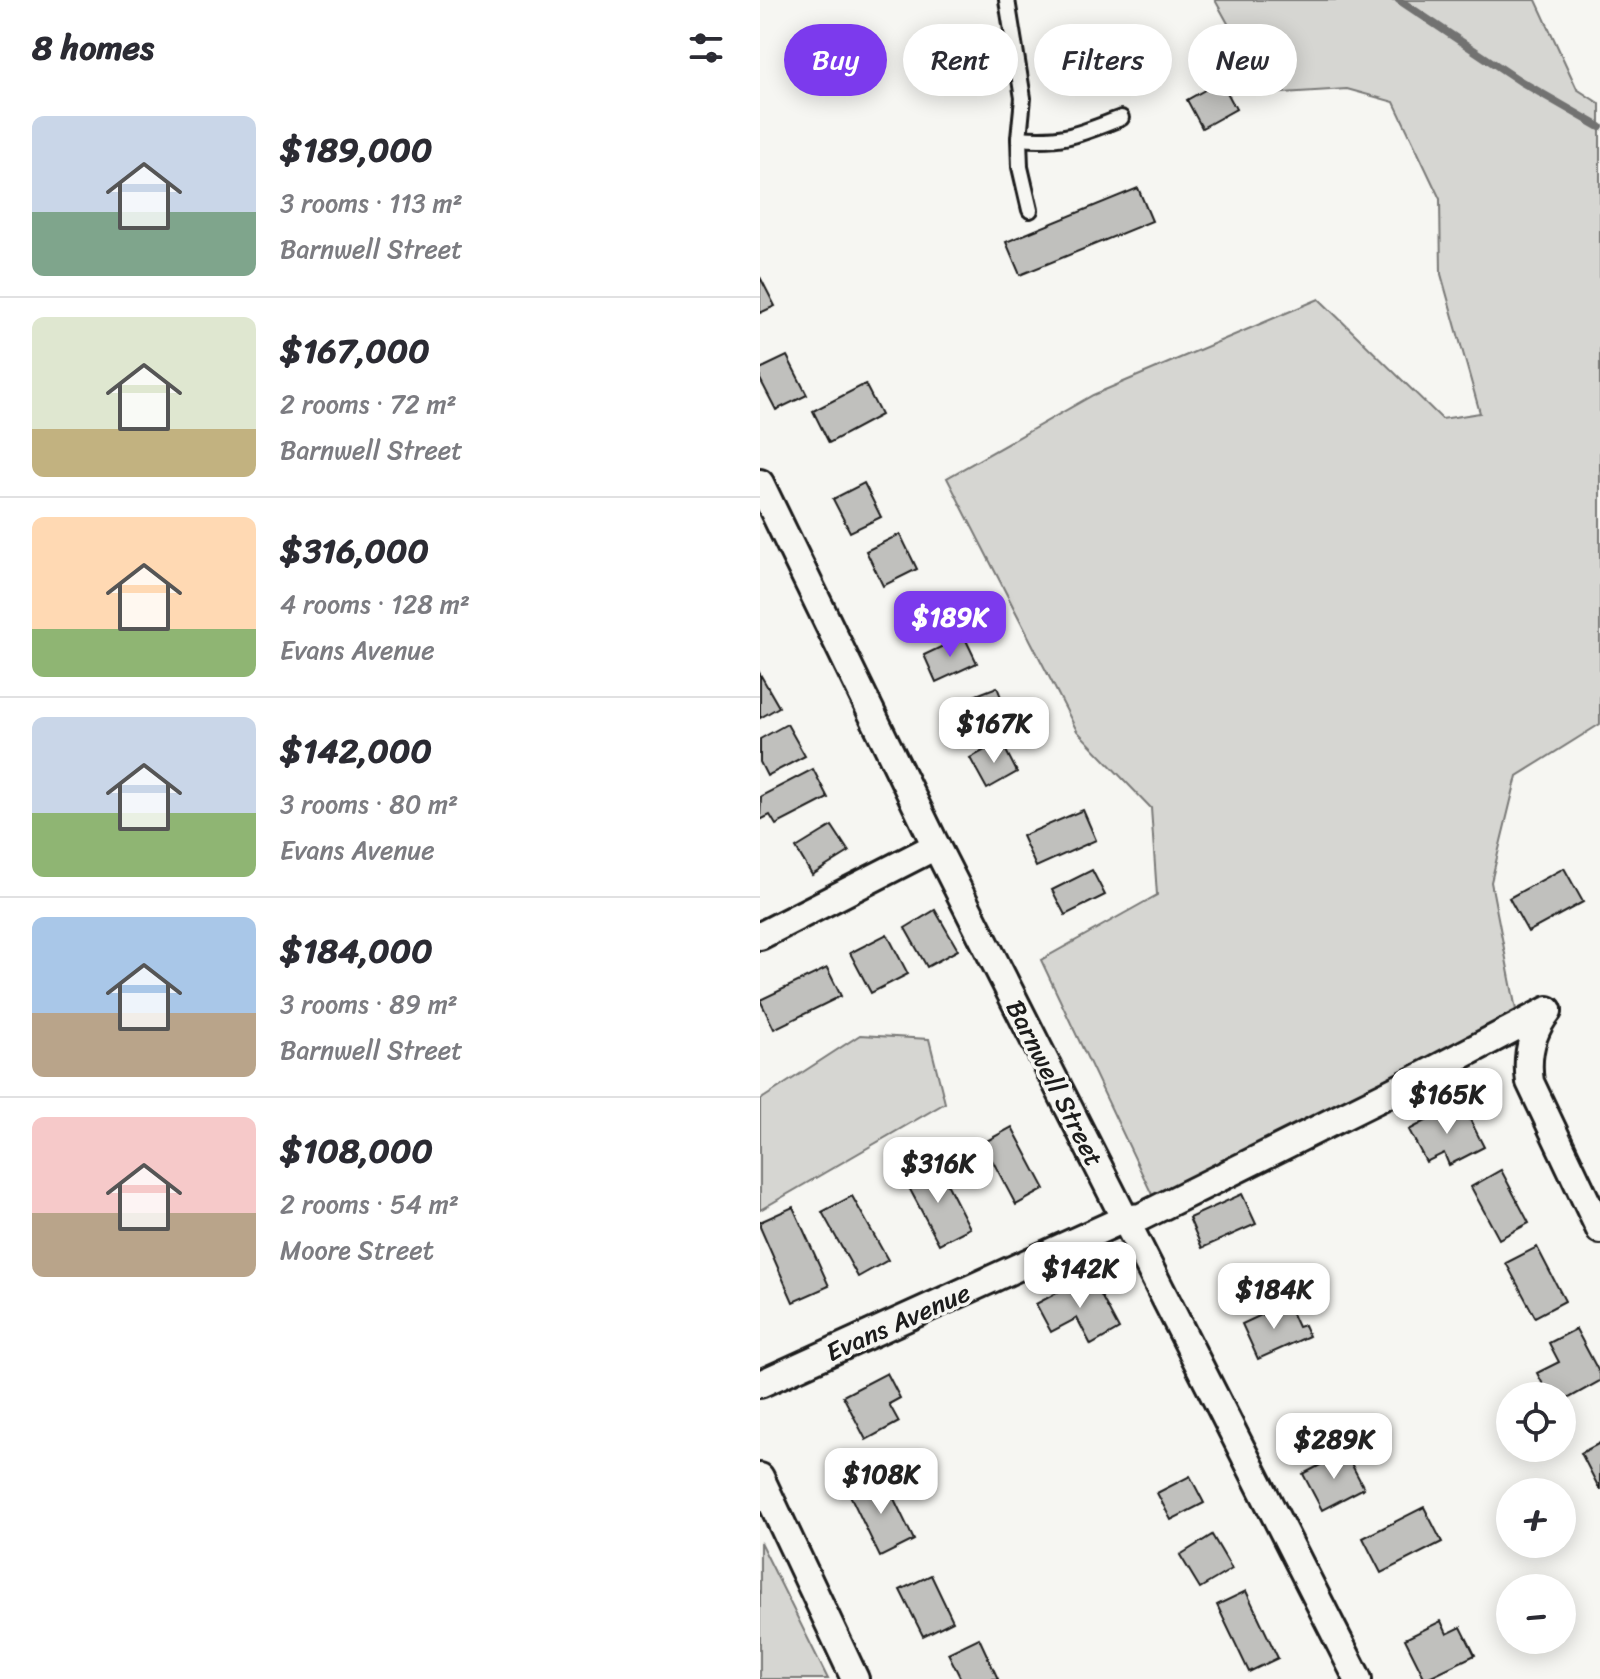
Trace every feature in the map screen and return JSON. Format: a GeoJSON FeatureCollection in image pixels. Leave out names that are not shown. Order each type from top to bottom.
{"type":"FeatureCollection","features":[{"type":"Feature","properties":{"kind":"street","name":"Barnwell Street"},"geometry":{"type":"LineString","coordinates":[[760,483],[936,846],[1358,1679]]}},
{"type":"Feature","properties":{"kind":"street"},"geometry":{"type":"LineString","coordinates":[[760,936],[936,846]]}},
{"type":"Feature","properties":{"kind":"street","name":"Evans Avenue"},"geometry":{"type":"LineString","coordinates":[[760,1384],[1124,1219],[1141,1217],[1548,1010],[1537,1024],[1531,1045],[1527,1062],[1530,1082],[1600,1230]]}},
{"type":"Feature","properties":{"kind":"street"},"geometry":{"type":"LineString","coordinates":[[760,1477],[855,1679]]}},
{"type":"Feature","properties":{"kind":"lane"},"geometry":{"type":"LineString","coordinates":[[1007,0],[1023,98],[1020,167],[1030,210]]}},
{"type":"Feature","properties":{"kind":"lane"},"geometry":{"type":"LineString","coordinates":[[1019,138],[1066,139],[1121,118]]}},
{"type":"Feature","properties":{"kind":"shaded area"},"geometry":{"type":"Polygon","coordinates":[[[1215,0],[1536,0],[1577,89],[1600,104],[1600,724],[1517,776],[1491,882],[1517,1015],[1154,1199],[1041,960],[1157,895],[1151,808],[1077,731],[947,478],[1093,395],[1319,299],[1442,419],[1480,413],[1441,274],[1440,199],[1394,102],[1347,89],[1297,92],[1297,24],[1228,24],[1215,0]]]}},
{"type":"Feature","properties":{"kind":"shaded area"},"geometry":{"type":"Polygon","coordinates":[[[860,1035],[929,1039],[945,1103],[760,1210],[760,1100],[860,1035]]]}},
{"type":"Feature","properties":{"kind":"shaded area"},"geometry":{"type":"Polygon","coordinates":[[[760,1542],[828,1679],[760,1679],[760,1542]]]}},
{"type":"Feature","properties":{"kind":"building"},"geometry":{"type":"Polygon","coordinates":[[[1194,96],[1229,96],[1236,109],[1202,128],[1187,100],[1194,96]]]}},
{"type":"Feature","properties":{"kind":"building"},"geometry":{"type":"Polygon","coordinates":[[[1138,188],[1152,221],[1020,275],[1006,242],[1138,188]]]}},
{"type":"Feature","properties":{"kind":"building"},"geometry":{"type":"Polygon","coordinates":[[[760,277],[775,306],[760,313],[760,277]]]}},
{"type":"Feature","properties":{"kind":"building"},"geometry":{"type":"Polygon","coordinates":[[[787,356],[807,395],[776,410],[760,379],[760,369],[787,356]]]}},
{"type":"Feature","properties":{"kind":"building"},"geometry":{"type":"Polygon","coordinates":[[[865,384],[881,415],[829,443],[813,411],[865,384]]]}},
{"type":"Feature","properties":{"kind":"building"},"geometry":{"type":"Polygon","coordinates":[[[864,483],[881,517],[850,532],[833,499],[864,483]]]}},
{"type":"Feature","properties":{"kind":"building"},"geometry":{"type":"Polygon","coordinates":[[[900,534],[917,569],[883,586],[866,551],[900,534]]]}},
{"type":"Feature","properties":{"kind":"building"},"geometry":{"type":"Polygon","coordinates":[[[964,636],[977,663],[936,682],[924,655],[964,636]]]}},
{"type":"Feature","properties":{"kind":"building"},"geometry":{"type":"Polygon","coordinates":[[[760,674],[779,707],[760,718],[760,674]]]}},
{"type":"Feature","properties":{"kind":"building"},"geometry":{"type":"Polygon","coordinates":[[[997,687],[1009,717],[957,737],[945,707],[997,687]]]}},
{"type":"Feature","properties":{"kind":"building"},"geometry":{"type":"Polygon","coordinates":[[[787,724],[805,756],[767,776],[760,762],[760,739],[787,724]]]}},
{"type":"Feature","properties":{"kind":"building"},"geometry":{"type":"Polygon","coordinates":[[[1001,741],[1017,772],[987,789],[970,758],[1001,741]]]}},
{"type":"Feature","properties":{"kind":"building"},"geometry":{"type":"Polygon","coordinates":[[[813,769],[828,798],[776,825],[770,815],[760,820],[761,796],[813,769]]]}},
{"type":"Feature","properties":{"kind":"building"},"geometry":{"type":"Polygon","coordinates":[[[1083,810],[1096,840],[1036,867],[1022,836],[1083,810]]]}},
{"type":"Feature","properties":{"kind":"building"},"geometry":{"type":"Polygon","coordinates":[[[832,826],[849,852],[812,875],[796,848],[832,826]]]}},
{"type":"Feature","properties":{"kind":"building"},"geometry":{"type":"Polygon","coordinates":[[[1564,868],[1583,902],[1528,932],[1509,898],[1564,868]]]}},
{"type":"Feature","properties":{"kind":"building"},"geometry":{"type":"Polygon","coordinates":[[[1092,870],[1105,895],[1065,915],[1052,890],[1092,870]]]}},
{"type":"Feature","properties":{"kind":"building"},"geometry":{"type":"Polygon","coordinates":[[[935,910],[958,950],[927,967],[905,928],[935,910]]]}},
{"type":"Feature","properties":{"kind":"building"},"geometry":{"type":"Polygon","coordinates":[[[887,934],[908,974],[871,993],[850,953],[887,934]]]}},
{"type":"Feature","properties":{"kind":"building"},"geometry":{"type":"Polygon","coordinates":[[[827,968],[841,996],[774,1029],[760,1000],[827,968]]]}},
{"type":"Feature","properties":{"kind":"building"},"geometry":{"type":"Polygon","coordinates":[[[1461,1102],[1484,1147],[1449,1165],[1444,1153],[1426,1162],[1409,1130],[1461,1102]]]}},
{"type":"Feature","properties":{"kind":"building"},"geometry":{"type":"Polygon","coordinates":[[[1012,1127],[1045,1189],[1016,1205],[983,1143],[1012,1127]]]}},
{"type":"Feature","properties":{"kind":"building"},"geometry":{"type":"Polygon","coordinates":[[[938,1166],[970,1228],[939,1244],[906,1182],[938,1166]]]}},
{"type":"Feature","properties":{"kind":"building"},"geometry":{"type":"Polygon","coordinates":[[[1501,1170],[1529,1223],[1499,1239],[1471,1187],[1501,1170]]]}},
{"type":"Feature","properties":{"kind":"building"},"geometry":{"type":"Polygon","coordinates":[[[1242,1194],[1256,1224],[1202,1248],[1189,1218],[1242,1194]]]}},
{"type":"Feature","properties":{"kind":"building"},"geometry":{"type":"Polygon","coordinates":[[[852,1196],[888,1260],[858,1277],[822,1212],[852,1196]]]}},
{"type":"Feature","properties":{"kind":"building"},"geometry":{"type":"Polygon","coordinates":[[[793,1207],[829,1286],[793,1302],[760,1222],[793,1207]]]}},
{"type":"Feature","properties":{"kind":"building"},"geometry":{"type":"Polygon","coordinates":[[[1537,1247],[1565,1301],[1535,1317],[1506,1263],[1537,1247]]]}},
{"type":"Feature","properties":{"kind":"building"},"geometry":{"type":"Polygon","coordinates":[[[1090,1275],[1119,1329],[1091,1345],[1077,1318],[1051,1332],[1036,1304],[1090,1275]]]}},
{"type":"Feature","properties":{"kind":"building"},"geometry":{"type":"Polygon","coordinates":[[[1287,1303],[1298,1327],[1304,1325],[1309,1336],[1258,1359],[1242,1324],[1287,1303]]]}},
{"type":"Feature","properties":{"kind":"building"},"geometry":{"type":"Polygon","coordinates":[[[1576,1329],[1600,1374],[1600,1381],[1576,1394],[1576,1382],[1542,1382],[1537,1373],[1559,1362],[1549,1343],[1576,1329]]]}},
{"type":"Feature","properties":{"kind":"building"},"geometry":{"type":"Polygon","coordinates":[[[887,1373],[900,1398],[889,1404],[899,1422],[866,1440],[843,1396],[887,1373]]]}},
{"type":"Feature","properties":{"kind":"building"},"geometry":{"type":"Polygon","coordinates":[[[1600,1443],[1600,1490],[1581,1453],[1600,1443]]]}},
{"type":"Feature","properties":{"kind":"building"},"geometry":{"type":"Polygon","coordinates":[[[1345,1452],[1364,1488],[1322,1510],[1303,1474],[1345,1452]]]}},
{"type":"Feature","properties":{"kind":"building"},"geometry":{"type":"Polygon","coordinates":[[[882,1474],[914,1540],[880,1557],[848,1491],[882,1474]]]}},
{"type":"Feature","properties":{"kind":"building"},"geometry":{"type":"Polygon","coordinates":[[[1190,1476],[1204,1503],[1171,1520],[1157,1493],[1190,1476]]]}},
{"type":"Feature","properties":{"kind":"building"},"geometry":{"type":"Polygon","coordinates":[[[1424,1507],[1442,1542],[1381,1573],[1363,1538],[1424,1507]]]}},
{"type":"Feature","properties":{"kind":"building"},"geometry":{"type":"Polygon","coordinates":[[[1212,1535],[1232,1569],[1200,1588],[1180,1555],[1212,1535]]]}},
{"type":"Feature","properties":{"kind":"building"},"geometry":{"type":"Polygon","coordinates":[[[931,1575],[953,1621],[923,1636],[900,1590],[931,1575]]]}},
{"type":"Feature","properties":{"kind":"building"},"geometry":{"type":"Polygon","coordinates":[[[1246,1591],[1278,1658],[1249,1672],[1217,1605],[1246,1591]]]}},
{"type":"Feature","properties":{"kind":"building"},"geometry":{"type":"Polygon","coordinates":[[[1441,1621],[1447,1634],[1461,1627],[1475,1655],[1425,1679],[1405,1639],[1441,1621]]]}},
{"type":"Feature","properties":{"kind":"building"},"geometry":{"type":"Polygon","coordinates":[[[979,1638],[998,1679],[961,1679],[948,1653],[979,1638]]]}},
{"type":"Feature","properties":{"kind":"waterway"},"geometry":{"type":"LineString","coordinates":[[1399,0],[1520,81],[1600,127]]}}]}
